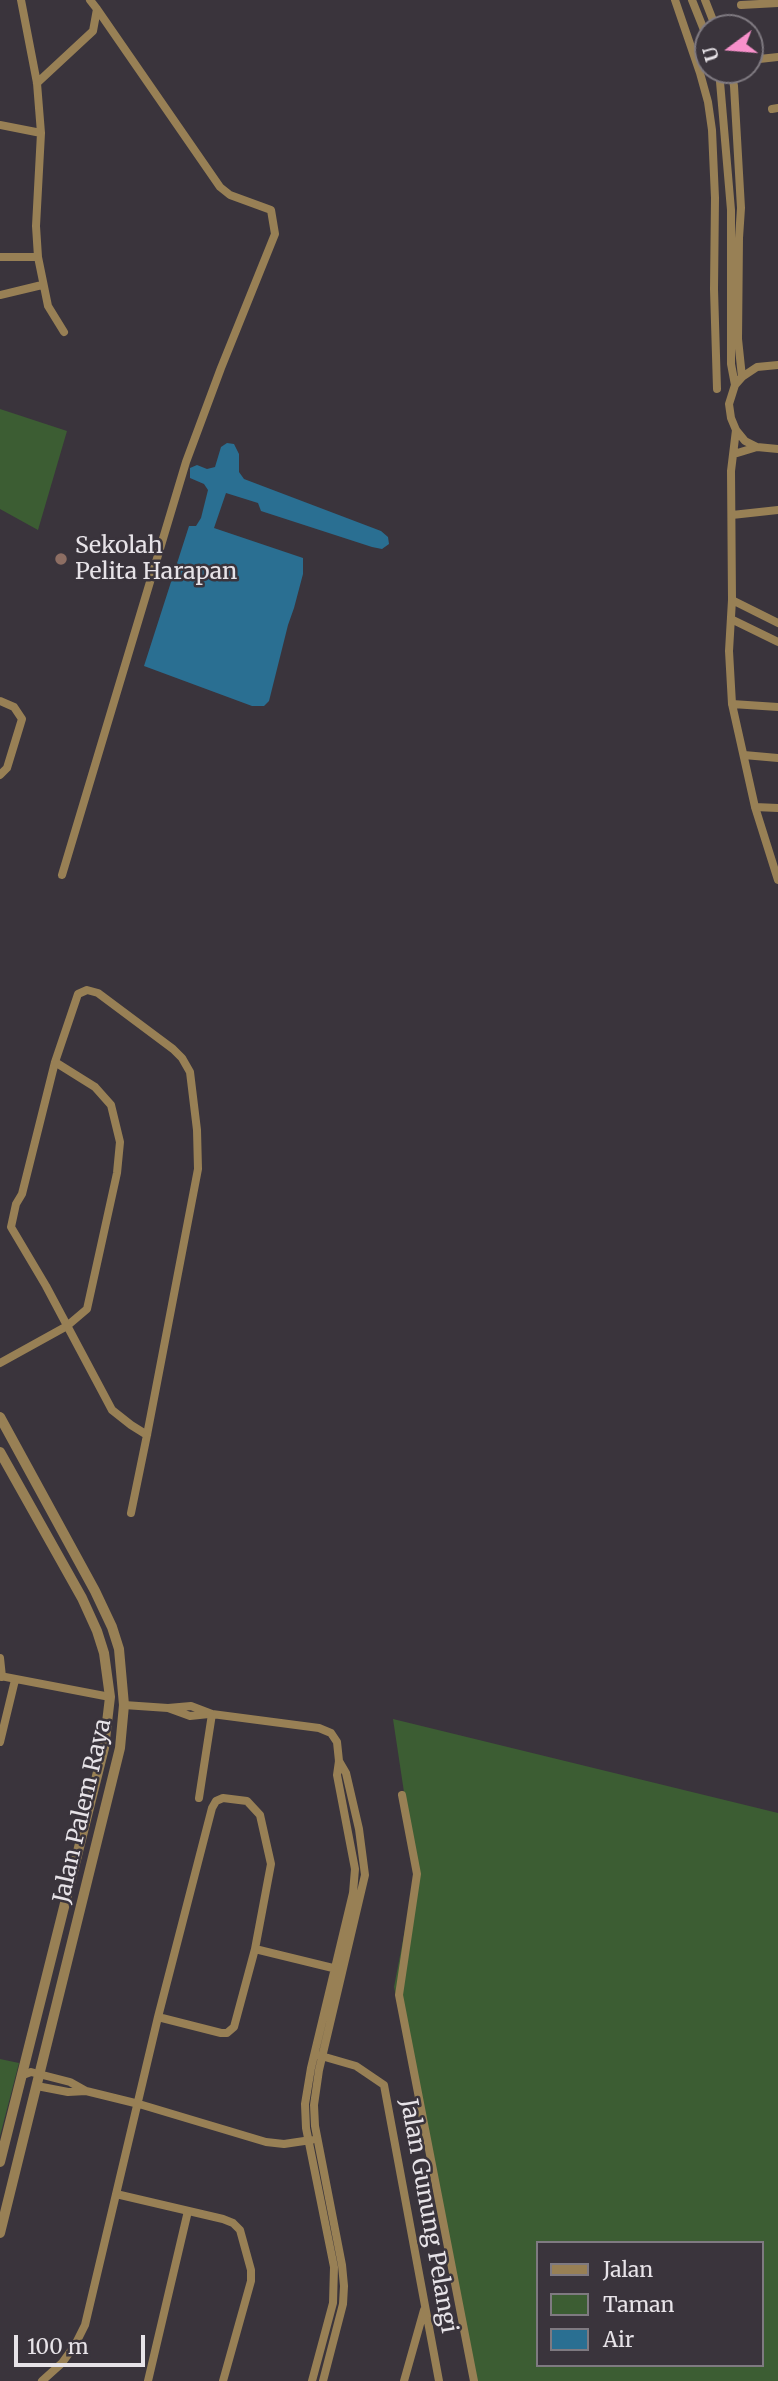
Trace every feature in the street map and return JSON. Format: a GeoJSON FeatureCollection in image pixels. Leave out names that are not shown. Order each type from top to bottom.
{"type":"FeatureCollection","features":[{"type":"Feature","properties":{"kind":"street"},"geometry":{"type":"LineString","coordinates":[[21,0],[37,83],[41,133],[36,226],[38,257],[42,285],[51,313],[64,332]]}},
{"type":"Feature","properties":{"kind":"street"},"geometry":{"type":"LineString","coordinates":[[62,875],[168,517],[205,410],[270,253],[275,234],[274,214],[269,208],[230,195],[220,187],[90,0]]}},
{"type":"Feature","properties":{"kind":"street"},"geometry":{"type":"LineString","coordinates":[[676,0],[702,82],[712,130],[716,223],[714,289],[717,389]]}},
{"type":"Feature","properties":{"kind":"street"},"geometry":{"type":"LineString","coordinates":[[741,5],[778,3]]}},
{"type":"Feature","properties":{"kind":"street"},"geometry":{"type":"LineString","coordinates":[[37,83],[93,32],[97,9]]}},
{"type":"Feature","properties":{"kind":"street"},"geometry":{"type":"LineString","coordinates":[[720,84],[730,192],[731,364],[735,385]]}},
{"type":"Feature","properties":{"kind":"street"},"geometry":{"type":"LineString","coordinates":[[734,84],[740,191],[738,339],[742,377]]}},
{"type":"Feature","properties":{"kind":"street"},"geometry":{"type":"LineString","coordinates":[[0,125],[41,133]]}},
{"type":"Feature","properties":{"kind":"street"},"geometry":{"type":"LineString","coordinates":[[730,192],[740,191]]}},
{"type":"Feature","properties":{"kind":"street"},"geometry":{"type":"LineString","coordinates":[[0,257],[38,257]]}},
{"type":"Feature","properties":{"kind":"street"},"geometry":{"type":"LineString","coordinates":[[0,295],[42,285]]}},
{"type":"Feature","properties":{"kind":"street"},"geometry":{"type":"LineString","coordinates":[[757,447],[745,440],[736,430],[729,404],[735,385],[742,377],[757,367],[778,365]]}},
{"type":"Feature","properties":{"kind":"street"},"geometry":{"type":"LineString","coordinates":[[736,430],[731,471],[732,704],[755,807],[778,880]]}},
{"type":"Feature","properties":{"kind":"street"},"geometry":{"type":"LineString","coordinates":[[734,454],[757,447],[778,449]]}},
{"type":"Feature","properties":{"kind":"street"},"geometry":{"type":"LineString","coordinates":[[732,515],[778,510]]}},
{"type":"Feature","properties":{"kind":"street"},"geometry":{"type":"LineString","coordinates":[[732,600],[778,623]]}},
{"type":"Feature","properties":{"kind":"street"},"geometry":{"type":"LineString","coordinates":[[731,619],[778,642]]}},
{"type":"Feature","properties":{"kind":"street"},"geometry":{"type":"LineString","coordinates":[[0,701],[14,707],[22,719],[7,768],[0,775]]}},
{"type":"Feature","properties":{"kind":"street"},"geometry":{"type":"LineString","coordinates":[[732,704],[778,707]]}},
{"type":"Feature","properties":{"kind":"street"},"geometry":{"type":"LineString","coordinates":[[744,755],[778,758]]}},
{"type":"Feature","properties":{"kind":"street"},"geometry":{"type":"LineString","coordinates":[[755,807],[778,808]]}},
{"type":"Feature","properties":{"kind":"street"},"geometry":{"type":"LineString","coordinates":[[131,1513],[147,1435],[198,1169],[197,1130],[190,1072],[173,1049],[98,993],[90,990],[78,995],[55,1062],[22,1194],[16,1204],[11,1227],[112,1410],[147,1435]]}},
{"type":"Feature","properties":{"kind":"street"},"geometry":{"type":"LineString","coordinates":[[0,1363],[67,1326],[82,1315],[89,1304],[117,1173],[120,1142],[115,1114],[108,1101],[95,1087],[55,1062]]}},
{"type":"Feature","properties":{"kind":"street","name":"Jalan Palem Raya"},"geometry":{"type":"LineString","coordinates":[[0,1417],[112,1627],[118,1648],[124,1705],[120,1748],[0,2233]]}},
{"type":"Feature","properties":{"kind":"street","name":"Jalan Palem Raya"},"geometry":{"type":"LineString","coordinates":[[0,1452],[82,1598],[97,1631],[104,1653],[110,1697],[104,1748],[0,2162]]}},
{"type":"Feature","properties":{"kind":"street"},"geometry":{"type":"LineString","coordinates":[[0,1658],[1,1676],[110,1697]]}},
{"type":"Feature","properties":{"kind":"street"},"geometry":{"type":"LineString","coordinates":[[0,1742],[15,1680]]}},
{"type":"Feature","properties":{"kind":"street"},"geometry":{"type":"LineString","coordinates":[[124,1705],[168,1708],[190,1716],[212,1714],[319,1728],[328,1731],[336,1740],[339,1761],[337,1775],[355,1869],[353,1893],[340,1970],[305,2104],[342,2265],[344,2286],[343,2304],[323,2381]]}},
{"type":"Feature","properties":{"kind":"street"},"geometry":{"type":"LineString","coordinates":[[199,1798],[212,1714]]}},
{"type":"Feature","properties":{"kind":"street"},"geometry":{"type":"LineString","coordinates":[[402,1795],[417,1874],[399,1994],[474,2381]]}},
{"type":"Feature","properties":{"kind":"street"},"geometry":{"type":"LineString","coordinates":[[42,2381],[62,2362],[85,2325],[158,2017],[212,1808],[216,1801],[227,1797],[247,1801],[257,1809],[268,1844],[271,1872],[255,1949],[234,2027],[221,2033],[158,2017]]}},
{"type":"Feature","properties":{"kind":"street"},"geometry":{"type":"LineString","coordinates":[[255,1949],[340,1970]]}},
{"type":"Feature","properties":{"kind":"street"},"geometry":{"type":"LineString","coordinates":[[29,2051],[35,2058],[45,2054]]}},
{"type":"Feature","properties":{"kind":"street","name":"Jalan Gunung Pelangi"},"geometry":{"type":"LineString","coordinates":[[319,2055],[356,2066],[384,2085],[439,2381]]}},
{"type":"Feature","properties":{"kind":"street"},"geometry":{"type":"LineString","coordinates":[[23,2075],[31,2073],[70,2082],[86,2091],[265,2142],[284,2144],[313,2139]]}},
{"type":"Feature","properties":{"kind":"street"},"geometry":{"type":"LineString","coordinates":[[37,2086],[68,2092],[86,2091]]}},
{"type":"Feature","properties":{"kind":"street"},"geometry":{"type":"LineString","coordinates":[[313,2139],[334,2267],[333,2303],[313,2381]]}},
{"type":"Feature","properties":{"kind":"street"},"geometry":{"type":"LineString","coordinates":[[116,2193],[223,2219],[233,2223],[240,2231],[251,2270],[251,2281],[223,2381]]}},
{"type":"Feature","properties":{"kind":"street"},"geometry":{"type":"LineString","coordinates":[[148,2381],[188,2211]]}},
{"type":"Feature","properties":{"kind":"street"},"geometry":{"type":"LineString","coordinates":[[404,2381],[425,2305]]}},
{"type":"Feature","properties":{"kind":"green space"},"geometry":{"type":"Polygon","coordinates":[[[0,409],[67,431],[38,530],[0,509],[0,409]]]}},
{"type":"Feature","properties":{"kind":"green space"},"geometry":{"type":"Polygon","coordinates":[[[393,1719],[778,1813],[778,2381],[472,2381],[394,1987],[416,1872],[393,1719]]]}},
{"type":"Feature","properties":{"kind":"green space"},"geometry":{"type":"Polygon","coordinates":[[[0,2059],[19,2063],[0,2136],[0,2059]]]}},
{"type":"Feature","properties":{"kind":"water"},"geometry":{"type":"Polygon","coordinates":[[[227,443],[234,444],[239,454],[239,472],[244,479],[381,531],[388,537],[389,544],[382,549],[372,547],[261,511],[258,503],[226,493],[214,528],[303,558],[303,574],[269,701],[264,706],[252,706],[144,666],[189,526],[196,526],[201,518],[208,490],[204,484],[190,478],[190,468],[197,465],[207,469],[215,467],[221,447],[227,443]]]}},
{"type":"Feature","properties":{"kind":"place","name":"Sekolah Pelita Harapan"},"geometry":{"type":"Point","coordinates":[61,559]}}]}
